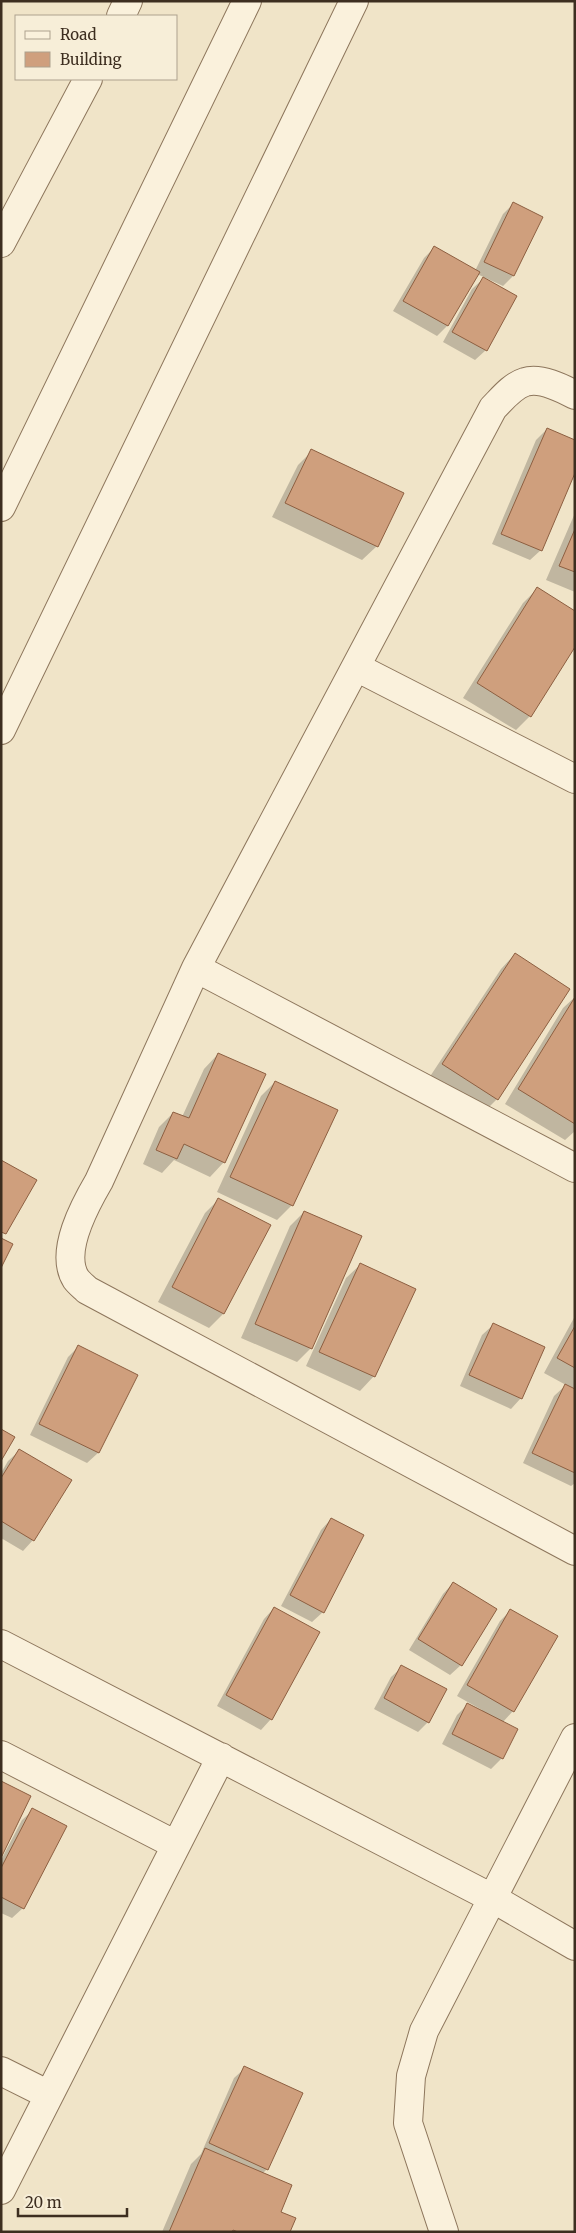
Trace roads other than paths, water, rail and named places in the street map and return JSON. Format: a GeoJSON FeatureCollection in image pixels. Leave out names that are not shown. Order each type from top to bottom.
{"type":"FeatureCollection","features":[{"type":"Feature","properties":{"kind":"street"},"geometry":{"type":"LineString","coordinates":[[121,15],[128,1]]}},
{"type":"Feature","properties":{"kind":"street"},"geometry":{"type":"LineString","coordinates":[[1,507],[247,1]]}},
{"type":"Feature","properties":{"kind":"street"},"geometry":{"type":"LineString","coordinates":[[1,730],[354,1]]}},
{"type":"Feature","properties":{"kind":"street"},"geometry":{"type":"LineString","coordinates":[[1,242],[87,80]]}},
{"type":"Feature","properties":{"kind":"street"},"geometry":{"type":"LineString","coordinates":[[575,395],[544,383],[525,382],[510,391],[493,408],[196,968],[98,1181],[82,1211],[72,1243],[72,1263],[76,1279],[87,1290],[575,1551]]}},
{"type":"Feature","properties":{"kind":"street"},"geometry":{"type":"LineString","coordinates":[[356,667],[575,779]]}},
{"type":"Feature","properties":{"kind":"street"},"geometry":{"type":"LineString","coordinates":[[196,968],[575,1168]]}},
{"type":"Feature","properties":{"kind":"street"},"geometry":{"type":"LineString","coordinates":[[1,1644],[492,1898],[575,1946]]}},
{"type":"Feature","properties":{"kind":"street"},"geometry":{"type":"LineString","coordinates":[[444,2232],[408,2123],[411,2076],[424,2031],[575,1738]]}},
{"type":"Feature","properties":{"kind":"street"},"geometry":{"type":"LineString","coordinates":[[1,1755],[176,1846]]}},
{"type":"Feature","properties":{"kind":"street"},"geometry":{"type":"LineString","coordinates":[[1,2190],[221,1757]]}},
{"type":"Feature","properties":{"kind":"street"},"geometry":{"type":"LineString","coordinates":[[1,2071],[49,2095]]}}]}
